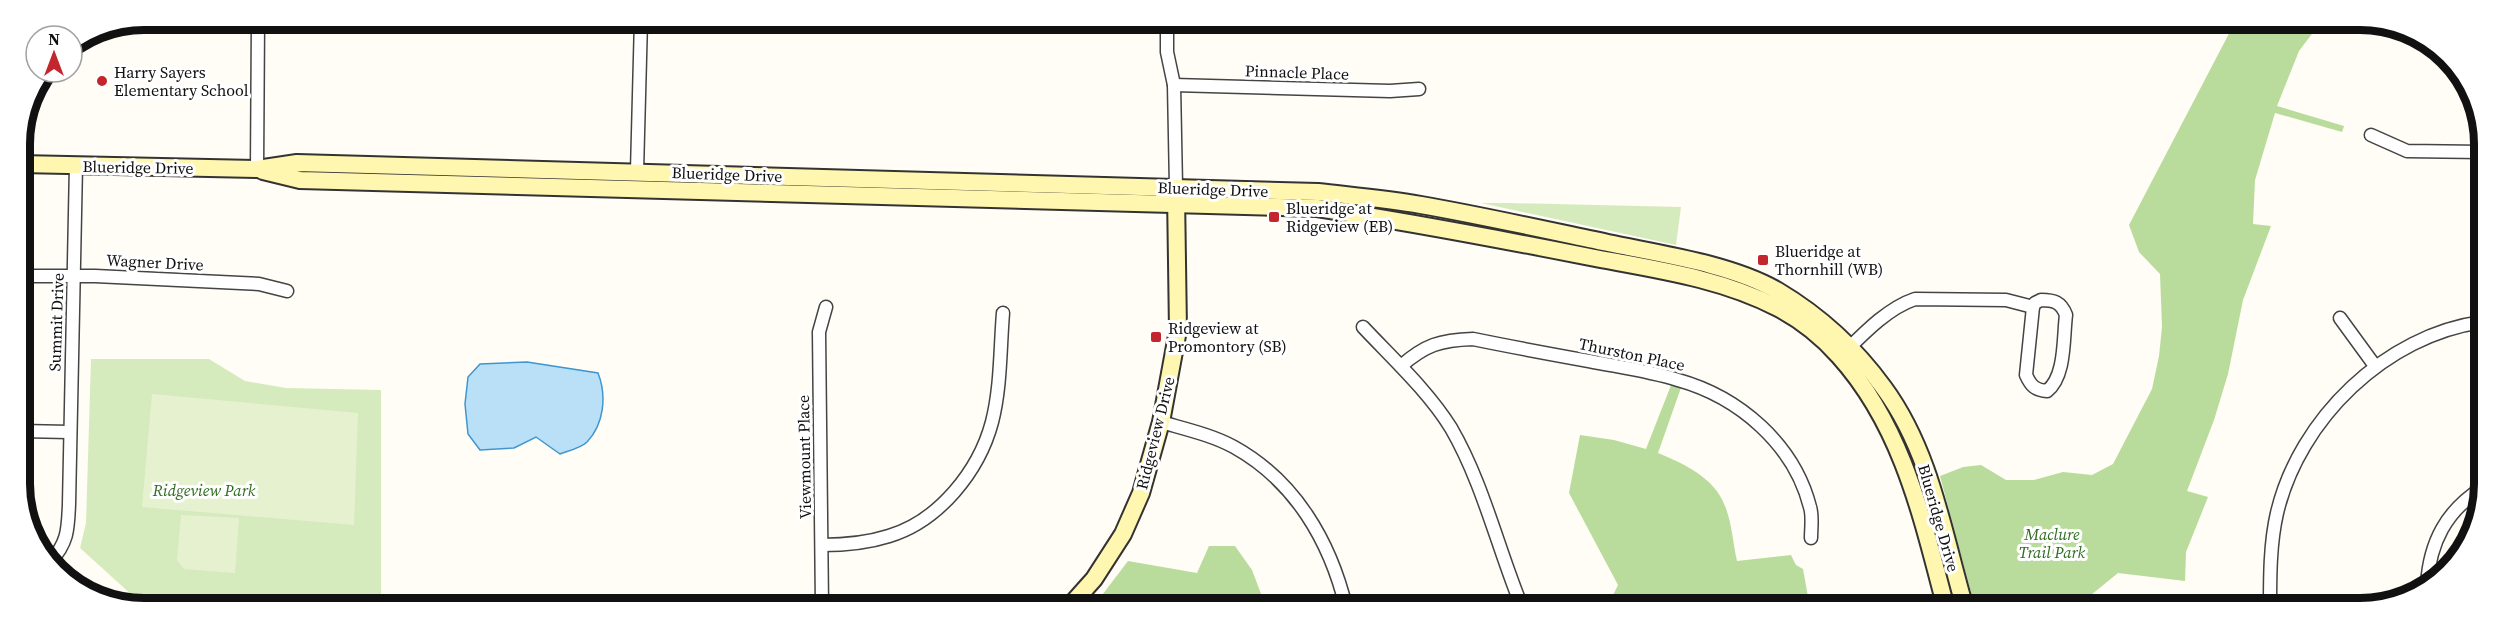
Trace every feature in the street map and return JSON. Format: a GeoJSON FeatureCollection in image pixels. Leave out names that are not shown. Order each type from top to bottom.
{"type":"FeatureCollection","features":[{"type":"Feature","properties":{"kind":"street"},"geometry":{"type":"LineString","coordinates":[[257,169],[258,30]]}},
{"type":"Feature","properties":{"kind":"street"},"geometry":{"type":"LineString","coordinates":[[638,171],[641,30]]}},
{"type":"Feature","properties":{"kind":"street"},"geometry":{"type":"LineString","coordinates":[[1167,30],[1167,52],[1174,85],[1176,195]]}},
{"type":"Feature","properties":{"kind":"street","name":"Pinnacle Place"},"geometry":{"type":"LineString","coordinates":[[1174,85],[1390,92],[1419,89]]}},
{"type":"Feature","properties":{"kind":"street"},"geometry":{"type":"LineString","coordinates":[[2371,135],[2407,152],[2474,152]]}},
{"type":"Feature","properties":{"kind":"street","name":"Blueridge Drive"},"geometry":{"type":"LineString","coordinates":[[30,164],[257,169],[297,163],[638,171],[1176,195]]}},
{"type":"Feature","properties":{"kind":"street","name":"Summit Drive"},"geometry":{"type":"LineString","coordinates":[[56,556],[62,550],[67,533],[76,165]]}},
{"type":"Feature","properties":{"kind":"street","name":"Blueridge Drive"},"geometry":{"type":"LineString","coordinates":[[257,169],[300,180],[1176,195],[1318,192],[1420,205],[1676,257],[1724,269],[1776,290],[1820,320],[1846,352],[1885,389],[1909,430],[1928,471],[1962,598]]}},
{"type":"Feature","properties":{"kind":"street","name":"Ridgeview Drive"},"geometry":{"type":"LineString","coordinates":[[1078,598],[1094,579],[1123,534],[1141,493],[1161,422],[1178,330],[1176,195]]}},
{"type":"Feature","properties":{"kind":"street","name":"Wagner Drive"},"geometry":{"type":"LineString","coordinates":[[30,276],[260,284],[287,291]]}},
{"type":"Feature","properties":{"kind":"street"},"geometry":{"type":"LineString","coordinates":[[1846,352],[1902,303],[1915,299],[2006,300],[2033,307]]}},
{"type":"Feature","properties":{"kind":"street"},"geometry":{"type":"LineString","coordinates":[[2041,300],[2056,301],[2063,307],[2066,315],[2059,374],[2056,384],[2047,391],[2038,390],[2030,385],[2026,375],[2033,307],[2041,300]]}},
{"type":"Feature","properties":{"kind":"street","name":"Viewmount Place"},"geometry":{"type":"LineString","coordinates":[[822,598],[819,332],[826,307]]}},
{"type":"Feature","properties":{"kind":"street"},"geometry":{"type":"LineString","coordinates":[[822,545],[857,544],[891,536],[923,520],[950,497],[972,470],[987,439],[993,420],[1003,313]]}},
{"type":"Feature","properties":{"kind":"street"},"geometry":{"type":"LineString","coordinates":[[2340,318],[2375,366]]}},
{"type":"Feature","properties":{"kind":"street"},"geometry":{"type":"LineString","coordinates":[[2271,598],[2278,512],[2296,464],[2322,421],[2354,384],[2375,366],[2417,342],[2474,323]]}},
{"type":"Feature","properties":{"kind":"street"},"geometry":{"type":"LineString","coordinates":[[1364,327],[1401,366],[1450,426],[1465,454],[1519,598]]}},
{"type":"Feature","properties":{"kind":"street","name":"Thurston Place"},"geometry":{"type":"LineString","coordinates":[[1401,366],[1414,354],[1432,344],[1453,339],[1473,339],[1648,372],[1679,380],[1719,395],[1745,412],[1768,432],[1786,455],[1811,508],[1812,538]]}},
{"type":"Feature","properties":{"kind":"street","name":"Blueridge Drive"},"geometry":{"type":"LineString","coordinates":[[1846,352],[1894,439],[1911,478],[1943,598]]}},
{"type":"Feature","properties":{"kind":"street"},"geometry":{"type":"LineString","coordinates":[[1161,422],[1233,447],[1268,470],[1288,489],[1304,509],[1326,546],[1343,598]]}},
{"type":"Feature","properties":{"kind":"street"},"geometry":{"type":"LineString","coordinates":[[30,431],[69,432]]}},
{"type":"Feature","properties":{"kind":"street"},"geometry":{"type":"LineString","coordinates":[[2428,576],[2430,556],[2439,532],[2451,514],[2473,494]]}},
{"type":"Feature","properties":{"kind":"green space","name":"Maclure Trail Park"},"geometry":{"type":"Polygon","coordinates":[[[2231,30],[2315,30],[2299,51],[2277,106],[2344,126],[2342,132],[2275,113],[2255,180],[2253,224],[2271,226],[2243,300],[2228,374],[2214,420],[2187,491],[2208,497],[2186,552],[2185,581],[2118,573],[2087,598],[1972,598],[1940,476],[1963,467],[1981,465],[2006,480],[2034,480],[2063,472],[2092,475],[2113,464],[2152,389],[2162,327],[2160,274],[2139,252],[2129,225],[2231,30]]]}},
{"type":"Feature","properties":{"kind":"green space"},"geometry":{"type":"Polygon","coordinates":[[[1481,203],[1508,203],[1681,207],[1676,245],[1481,203]]]}},
{"type":"Feature","properties":{"kind":"green space","name":"Ridgeview Park"},"geometry":{"type":"Polygon","coordinates":[[[91,359],[209,359],[245,381],[286,388],[381,390],[381,598],[135,598],[80,548],[86,523],[91,359]]]}},
{"type":"Feature","properties":{"kind":"green space"},"geometry":{"type":"Polygon","coordinates":[[[1673,380],[1683,382],[1658,453],[1697,473],[1714,487],[1725,506],[1737,561],[1791,555],[1796,565],[1803,569],[1808,598],[1607,598],[1612,597],[1618,585],[1569,493],[1580,435],[1614,440],[1646,449],[1673,380]]]}},
{"type":"Feature","properties":{"kind":"green space"},"geometry":{"type":"Polygon","coordinates":[[[152,394],[358,413],[354,525],[142,507],[152,394]]]}},
{"type":"Feature","properties":{"kind":"green space"},"geometry":{"type":"Polygon","coordinates":[[[181,515],[239,518],[235,573],[184,569],[177,560],[181,515]]]}},
{"type":"Feature","properties":{"kind":"green space"},"geometry":{"type":"Polygon","coordinates":[[[1209,546],[1235,546],[1252,570],[1263,598],[1100,598],[1128,561],[1197,573],[1209,546]]]}},
{"type":"Feature","properties":{"kind":"water"},"geometry":{"type":"Polygon","coordinates":[[[527,362],[598,373],[603,400],[602,409],[597,427],[587,442],[578,448],[560,454],[536,437],[514,448],[480,450],[468,434],[465,404],[468,377],[480,364],[527,362]]]}},
{"type":"Feature","properties":{"kind":"place","name":"Harry Sayers Elementary School"},"geometry":{"type":"Point","coordinates":[102,81]}},
{"type":"Feature","properties":{"kind":"place","name":"Blueridge at Ridgeview (EB)"},"geometry":{"type":"Point","coordinates":[1274,217]}},
{"type":"Feature","properties":{"kind":"place","name":"Blueridge at Thornhill (WB)"},"geometry":{"type":"Point","coordinates":[1763,260]}},
{"type":"Feature","properties":{"kind":"place","name":"Ridgeview at Promontory (SB)"},"geometry":{"type":"Point","coordinates":[1156,337]}}]}
